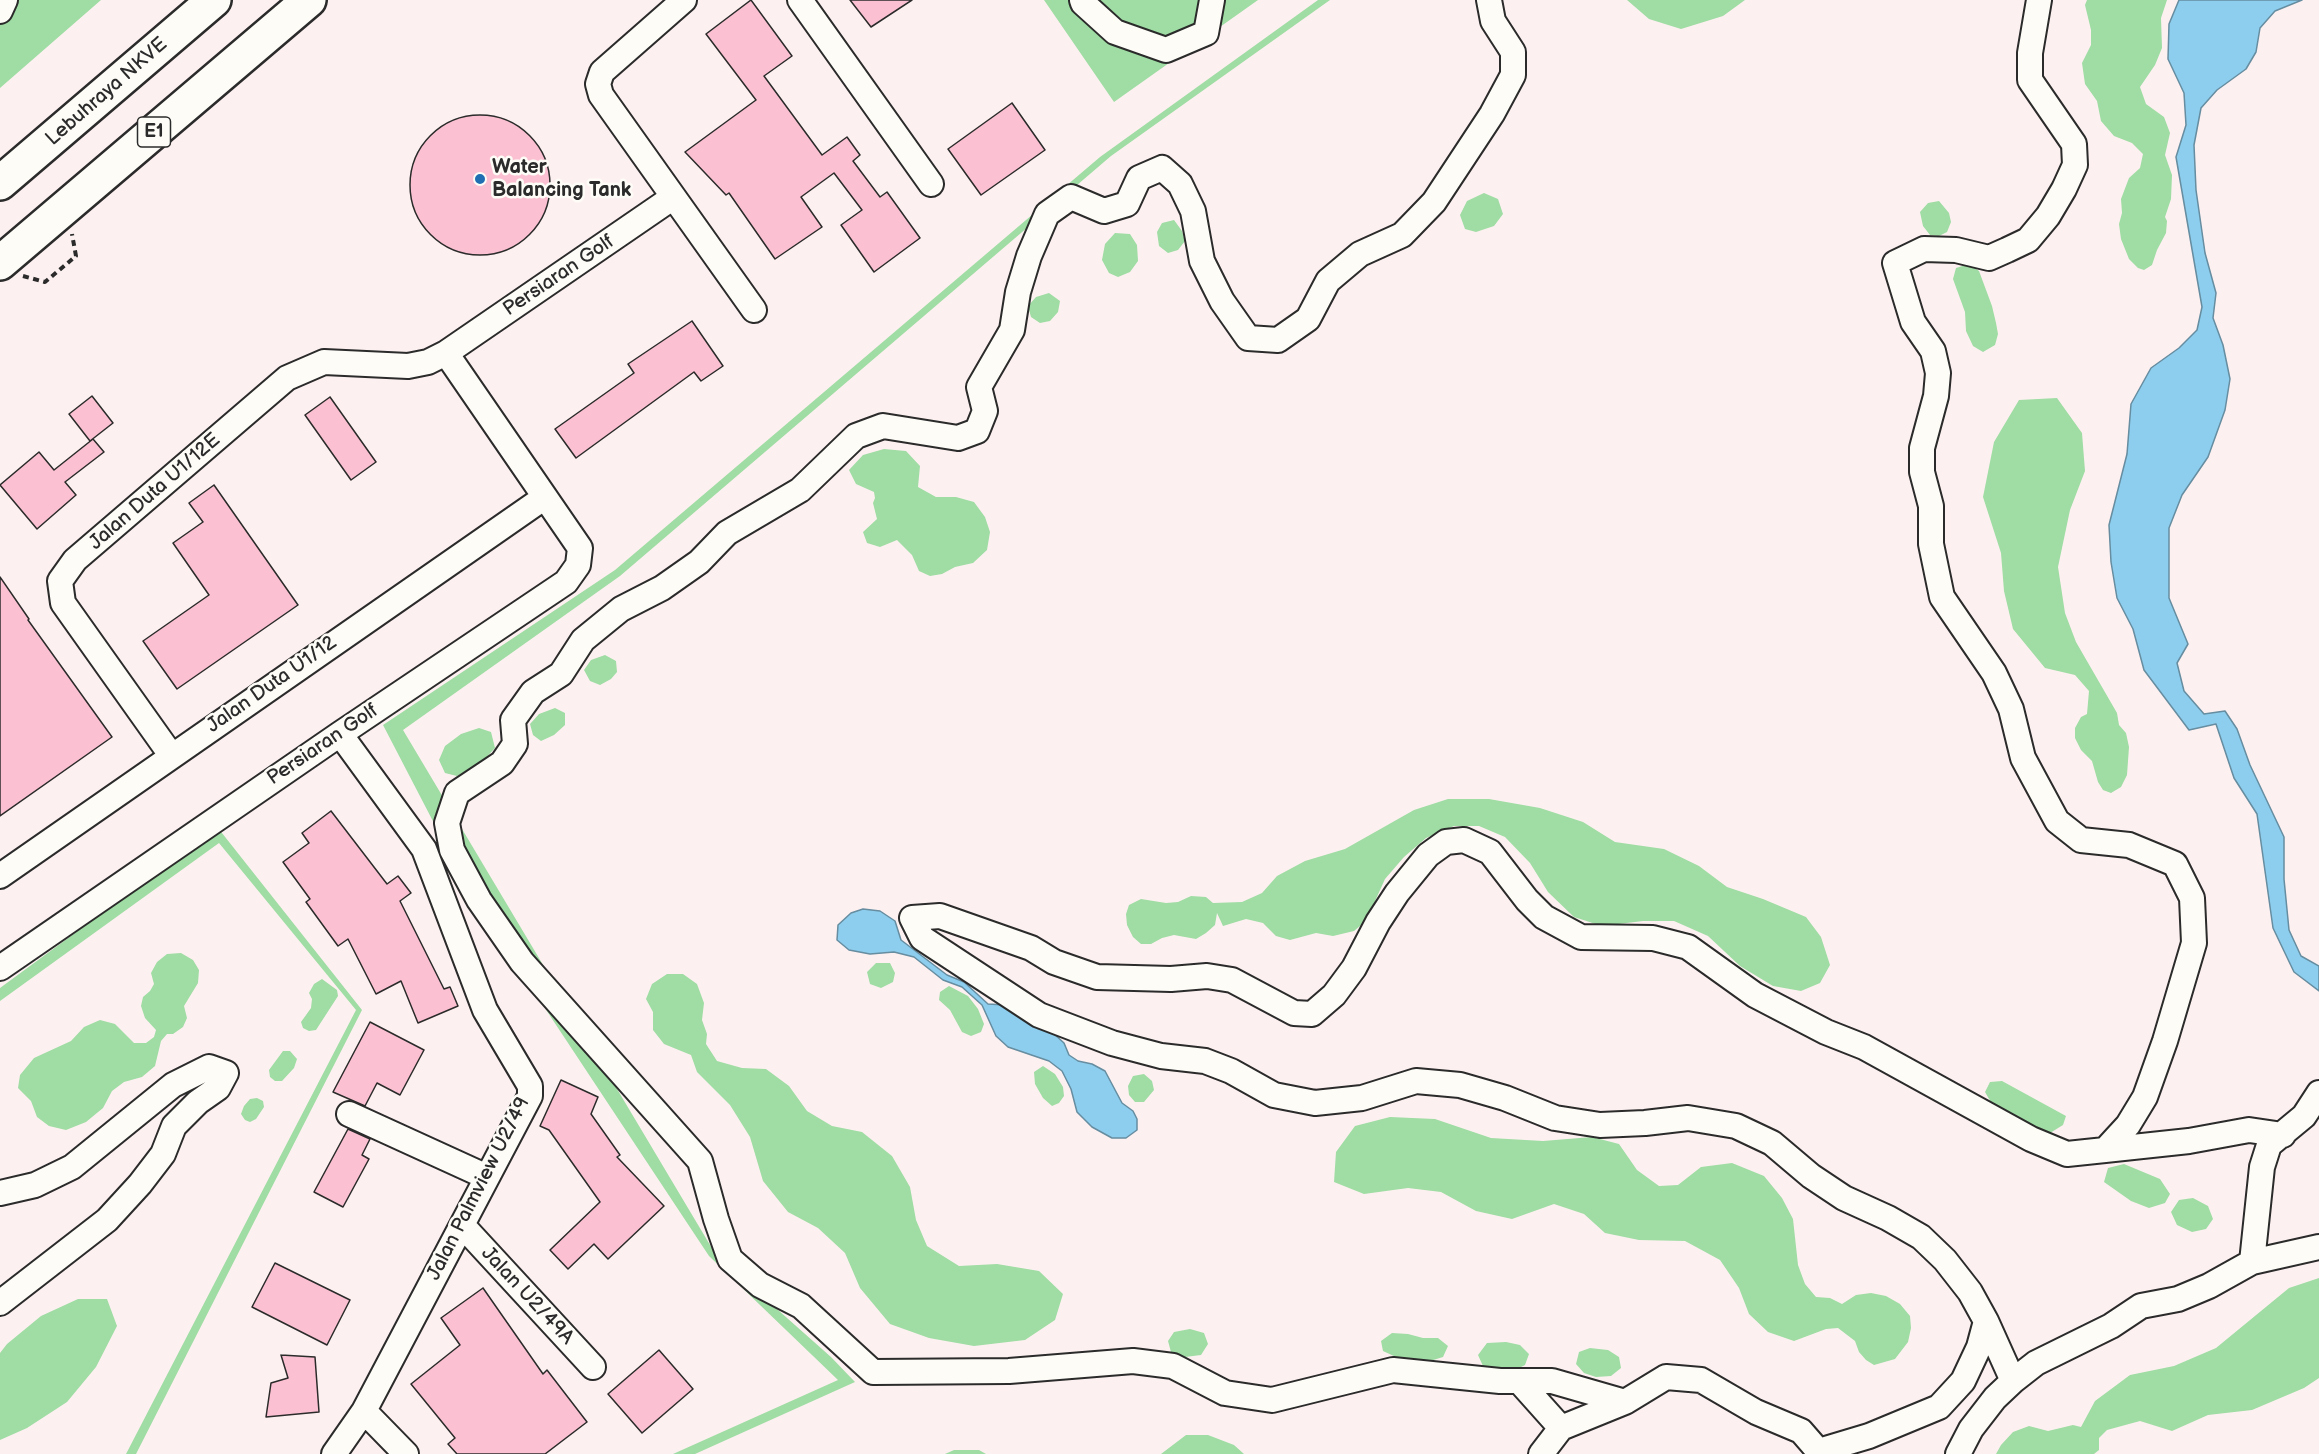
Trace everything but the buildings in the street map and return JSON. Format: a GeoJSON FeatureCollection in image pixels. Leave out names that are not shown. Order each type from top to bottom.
{"type":"FeatureCollection","features":[{"type":"Feature","properties":{"kind":"highway","name":"Lebuhraya NKVE"},"geometry":{"type":"LineString","coordinates":[[0,183],[214,0]]}},
{"type":"Feature","properties":{"kind":"highway","name":"E1"},"geometry":{"type":"LineString","coordinates":[[11,270],[67,206],[309,0]]}},
{"type":"Feature","properties":{"kind":"street"},"geometry":{"type":"LineString","coordinates":[[0,11],[5,0]]}},
{"type":"Feature","properties":{"kind":"street"},"geometry":{"type":"LineString","coordinates":[[684,0],[602,72],[598,84],[601,95],[672,198],[754,310]]}},
{"type":"Feature","properties":{"kind":"street"},"geometry":{"type":"LineString","coordinates":[[800,0],[931,184]]}},
{"type":"Feature","properties":{"kind":"street"},"geometry":{"type":"LineString","coordinates":[[1082,0],[1115,32],[1166,50],[1206,33],[1212,0]]}},
{"type":"Feature","properties":{"kind":"street"},"geometry":{"type":"LineString","coordinates":[[1489,0],[1493,21],[1513,51],[1513,75],[1492,114],[1434,202],[1402,235],[1360,254],[1329,281],[1308,319],[1278,340],[1248,338],[1222,301],[1202,261],[1193,211],[1180,184],[1162,168],[1139,178],[1126,204],[1104,211],[1071,197],[1047,214],[1029,256],[1018,292],[1012,330],[979,387],[985,411],[977,431],[958,438],[883,426],[856,436],[800,490],[727,533],[699,562],[662,588],[621,609],[583,640],[561,674],[533,692],[513,720],[515,744],[502,763],[457,793],[447,823],[453,850],[479,900],[522,962],[700,1161],[730,1259],[760,1285],[801,1306],[873,1372],[1009,1371],[1133,1361],[1173,1366],[1225,1393],[1272,1400],[1393,1371],[1519,1381],[1552,1381],[1625,1402]]}},
{"type":"Feature","properties":{"kind":"street"},"geometry":{"type":"LineString","coordinates":[[2039,0],[2030,53],[2030,80],[2074,144],[2075,165],[2064,189],[2048,216],[2028,240],[1989,258],[1956,250],[1924,249],[1895,263],[1913,322],[1933,351],[1938,372],[1936,396],[1922,448],[1922,472],[1930,506],[1931,544],[1942,597],[1994,673],[2011,709],[2023,758],[2057,821],[2081,840],[2129,845],[2175,864],[2192,897],[2194,943],[2165,1041],[2145,1097],[2128,1125],[2105,1150]]}},
{"type":"Feature","properties":{"kind":"street","name":"Persiaran Golf"},"geometry":{"type":"LineString","coordinates":[[0,968],[566,582],[578,565],[580,548],[446,353],[672,198]]}},
{"type":"Feature","properties":{"kind":"street","name":"Jalan Duta U1/12E"},"geometry":{"type":"LineString","coordinates":[[171,755],[63,603],[60,581],[75,560],[287,378],[324,362],[408,366],[428,362],[446,353]]}},
{"type":"Feature","properties":{"kind":"street","name":"Jalan Duta U1/12"},"geometry":{"type":"LineString","coordinates":[[0,876],[545,497]]}},
{"type":"Feature","properties":{"kind":"street","name":"Jalan Palmview U2/49"},"geometry":{"type":"LineString","coordinates":[[334,1454],[364,1411],[530,1096],[530,1086],[485,1010],[424,849],[340,734]]}},
{"type":"Feature","properties":{"kind":"street"},"geometry":{"type":"LineString","coordinates":[[2013,1381],[1970,1292],[1945,1260],[1922,1237],[1844,1198],[1811,1176],[1772,1143],[1736,1126],[1688,1118],[1600,1125],[1555,1118],[1505,1098],[1460,1084],[1416,1082],[1362,1098],[1315,1103],[1274,1095],[1231,1071],[1205,1061],[1161,1056],[1112,1043],[1039,1015],[921,938],[912,918],[940,916],[1031,948],[1054,962],[1097,977],[1171,980],[1207,976],[1232,980],[1294,1013],[1312,1014],[1334,996],[1354,968],[1378,922],[1397,893],[1428,855],[1446,842],[1464,840],[1490,852],[1527,900],[1544,917],[1581,937],[1653,938],[1688,947],[1755,995],[1826,1032],[1864,1047],[2031,1139],[2067,1154],[2190,1142],[2249,1130],[2283,1135]]}},
{"type":"Feature","properties":{"kind":"street"},"geometry":{"type":"LineString","coordinates":[[0,1193],[34,1185],[72,1167],[173,1085],[208,1067],[226,1073],[218,1088],[198,1102],[174,1125],[163,1154],[107,1221],[0,1303]]}},
{"type":"Feature","properties":{"kind":"street"},"geometry":{"type":"LineString","coordinates":[[2252,1262],[2262,1167],[2269,1145],[2304,1116],[2319,1093]]}},
{"type":"Feature","properties":{"kind":"street"},"geometry":{"type":"LineString","coordinates":[[349,1114],[488,1177]]}},
{"type":"Feature","properties":{"kind":"street","name":"Jalan U2/49A"},"geometry":{"type":"LineString","coordinates":[[462,1225],[593,1367]]}},
{"type":"Feature","properties":{"kind":"street"},"geometry":{"type":"LineString","coordinates":[[1958,1454],[1971,1429],[1995,1398],[2036,1363],[2111,1326],[2141,1306],[2188,1295],[2252,1262],[2319,1247]]}},
{"type":"Feature","properties":{"kind":"street"},"geometry":{"type":"LineString","coordinates":[[1541,1454],[1561,1428],[1625,1402],[1666,1377],[1701,1380],[1756,1412],[1801,1431],[1820,1453],[1869,1436],[1939,1407],[1963,1381],[1979,1347],[1986,1321]]}},
{"type":"Feature","properties":{"kind":"street"},"geometry":{"type":"LineString","coordinates":[[1519,1381],[1561,1428]]}},
{"type":"Feature","properties":{"kind":"street"},"geometry":{"type":"LineString","coordinates":[[364,1411],[406,1454]]}},
{"type":"Feature","properties":{"kind":"path"},"geometry":{"type":"LineString","coordinates":[[11,270],[45,282],[76,256],[67,206]]}},
{"type":"Feature","properties":{"kind":"green space"},"geometry":{"type":"Polygon","coordinates":[[[0,0],[101,0],[0,88],[0,0]]]}},
{"type":"Feature","properties":{"kind":"green space"},"geometry":{"type":"Polygon","coordinates":[[[1044,0],[1258,0],[1114,102],[1044,0]]]}},
{"type":"Feature","properties":{"kind":"green space"},"geometry":{"type":"Polygon","coordinates":[[[1318,0],[1330,0],[1111,156],[620,576],[403,730],[716,1255],[831,1357],[855,1382],[695,1454],[673,1454],[838,1380],[709,1256],[476,904],[383,725],[615,570],[1100,157],[1318,0]]]}},
{"type":"Feature","properties":{"kind":"green space"},"geometry":{"type":"Polygon","coordinates":[[[1627,0],[1745,0],[1723,16],[1681,29],[1649,19],[1627,0]]]}},
{"type":"Feature","properties":{"kind":"green space"},"geometry":{"type":"Polygon","coordinates":[[[2087,0],[2167,0],[2161,18],[2162,48],[2155,65],[2140,87],[2146,104],[2164,117],[2170,133],[2165,155],[2172,175],[2171,199],[2165,217],[2166,233],[2152,265],[2144,270],[2138,268],[2129,259],[2121,239],[2119,224],[2122,213],[2121,199],[2129,178],[2140,168],[2143,154],[2132,143],[2114,136],[2101,121],[2097,101],[2085,84],[2082,63],[2091,45],[2091,30],[2085,5],[2087,0]]]}},
{"type":"Feature","properties":{"kind":"green space"},"geometry":{"type":"Polygon","coordinates":[[[1484,193],[1498,199],[1503,214],[1494,226],[1476,232],[1465,229],[1460,215],[1467,201],[1484,193]]]}},
{"type":"Feature","properties":{"kind":"green space"},"geometry":{"type":"Polygon","coordinates":[[[1939,201],[1949,213],[1951,222],[1947,232],[1939,236],[1930,235],[1923,226],[1920,212],[1928,203],[1939,201]]]}},
{"type":"Feature","properties":{"kind":"green space"},"geometry":{"type":"Polygon","coordinates":[[[1174,220],[1182,231],[1185,241],[1178,250],[1168,253],[1159,246],[1157,232],[1162,223],[1174,220]]]}},
{"type":"Feature","properties":{"kind":"green space"},"geometry":{"type":"Polygon","coordinates":[[[1115,233],[1130,234],[1137,245],[1138,261],[1130,272],[1118,277],[1109,273],[1102,260],[1105,244],[1115,233]]]}},
{"type":"Feature","properties":{"kind":"green space"},"geometry":{"type":"Polygon","coordinates":[[[1969,264],[1979,271],[1992,306],[1998,334],[1995,345],[1983,352],[1973,346],[1966,331],[1965,312],[1953,279],[1956,268],[1969,264]]]}},
{"type":"Feature","properties":{"kind":"green space"},"geometry":{"type":"Polygon","coordinates":[[[1049,293],[1060,301],[1058,312],[1050,321],[1040,323],[1031,317],[1028,306],[1036,297],[1049,293]]]}},
{"type":"Feature","properties":{"kind":"green space"},"geometry":{"type":"Polygon","coordinates":[[[2057,398],[2082,433],[2085,471],[2070,510],[2058,567],[2065,613],[2076,642],[2117,713],[2119,725],[2126,733],[2129,747],[2127,775],[2121,787],[2111,793],[2103,790],[2098,782],[2092,761],[2081,750],[2075,738],[2075,728],[2081,717],[2087,714],[2089,691],[2075,675],[2045,668],[2013,629],[2004,591],[2001,553],[1983,497],[1994,442],[2019,400],[2057,398]]]}},
{"type":"Feature","properties":{"kind":"green space"},"geometry":{"type":"Polygon","coordinates":[[[884,449],[906,451],[920,466],[918,487],[936,497],[956,497],[974,502],[985,517],[990,532],[987,550],[973,563],[930,576],[919,571],[912,555],[897,540],[880,547],[867,543],[863,532],[877,519],[873,503],[874,492],[856,484],[849,470],[863,455],[884,449]]]}},
{"type":"Feature","properties":{"kind":"green space"},"geometry":{"type":"Polygon","coordinates":[[[605,655],[616,661],[617,672],[611,679],[600,685],[590,681],[584,670],[591,660],[605,655]]]}},
{"type":"Feature","properties":{"kind":"green space"},"geometry":{"type":"Polygon","coordinates":[[[555,708],[565,713],[565,725],[554,735],[541,741],[533,735],[530,724],[539,714],[555,708]]]}},
{"type":"Feature","properties":{"kind":"green space"},"geometry":{"type":"Polygon","coordinates":[[[479,728],[491,732],[495,748],[481,763],[457,776],[445,773],[439,760],[445,746],[461,734],[479,728]]]}},
{"type":"Feature","properties":{"kind":"green space"},"geometry":{"type":"Polygon","coordinates":[[[1448,799],[1489,799],[1540,808],[1583,822],[1615,842],[1664,849],[1699,866],[1727,887],[1806,917],[1821,937],[1830,965],[1820,983],[1801,991],[1773,986],[1740,966],[1708,936],[1674,921],[1643,921],[1602,926],[1574,917],[1548,892],[1530,863],[1505,837],[1479,826],[1454,826],[1426,838],[1404,857],[1385,879],[1366,921],[1354,931],[1333,936],[1316,933],[1290,940],[1276,936],[1263,923],[1246,919],[1223,926],[1217,913],[1215,925],[1196,939],[1174,935],[1151,944],[1141,944],[1133,937],[1127,925],[1126,914],[1129,905],[1141,899],[1166,903],[1178,902],[1191,896],[1206,897],[1213,903],[1242,902],[1262,893],[1277,876],[1305,861],[1345,849],[1414,810],[1448,799]]]}},
{"type":"Feature","properties":{"kind":"green space"},"geometry":{"type":"Polygon","coordinates":[[[218,828],[362,1010],[136,1454],[126,1454],[356,1010],[219,843],[0,1001],[0,988],[218,828]]]}},
{"type":"Feature","properties":{"kind":"green space"},"geometry":{"type":"Polygon","coordinates":[[[181,953],[193,960],[199,970],[198,983],[184,1006],[187,1018],[183,1027],[173,1034],[167,1034],[161,1041],[155,1066],[142,1077],[124,1082],[112,1091],[103,1108],[86,1122],[66,1130],[49,1126],[37,1117],[31,1101],[18,1088],[20,1075],[34,1058],[71,1041],[84,1027],[100,1020],[115,1024],[134,1043],[146,1043],[154,1037],[156,1030],[145,1018],[141,1006],[143,997],[154,984],[151,973],[157,962],[167,954],[181,953]]]}},
{"type":"Feature","properties":{"kind":"green space"},"geometry":{"type":"Polygon","coordinates":[[[876,963],[890,963],[895,973],[893,982],[881,988],[870,984],[867,972],[876,963]]]}},
{"type":"Feature","properties":{"kind":"green space"},"geometry":{"type":"Polygon","coordinates":[[[667,974],[683,974],[697,984],[704,1003],[702,1020],[707,1034],[706,1044],[717,1061],[742,1068],[766,1069],[789,1086],[807,1111],[832,1126],[862,1132],[892,1156],[910,1187],[916,1220],[927,1246],[959,1266],[997,1264],[1039,1271],[1063,1294],[1055,1320],[1025,1340],[974,1346],[929,1338],[890,1324],[860,1288],[845,1253],[818,1228],[788,1212],[763,1181],[750,1137],[730,1105],[697,1072],[691,1055],[664,1044],[653,1030],[653,1012],[646,999],[652,984],[667,974]]]}},
{"type":"Feature","properties":{"kind":"green space"},"geometry":{"type":"Polygon","coordinates":[[[322,979],[337,990],[338,996],[316,1030],[309,1031],[303,1028],[301,1022],[311,1008],[312,999],[309,993],[314,984],[322,979]]]}},
{"type":"Feature","properties":{"kind":"green space"},"geometry":{"type":"Polygon","coordinates":[[[949,986],[968,996],[978,1009],[984,1024],[981,1032],[971,1036],[962,1032],[950,1010],[939,1000],[940,992],[949,986]]]}},
{"type":"Feature","properties":{"kind":"green space"},"geometry":{"type":"Polygon","coordinates":[[[283,1051],[290,1051],[297,1059],[294,1068],[282,1081],[275,1081],[270,1077],[269,1070],[283,1051]]]}},
{"type":"Feature","properties":{"kind":"green space"},"geometry":{"type":"Polygon","coordinates":[[[1043,1066],[1055,1074],[1063,1087],[1064,1096],[1059,1103],[1052,1106],[1043,1098],[1035,1084],[1034,1072],[1043,1066]]]}},
{"type":"Feature","properties":{"kind":"green space"},"geometry":{"type":"Polygon","coordinates":[[[1144,1074],[1152,1081],[1154,1090],[1144,1102],[1135,1102],[1129,1095],[1128,1086],[1133,1076],[1144,1074]]]}},
{"type":"Feature","properties":{"kind":"green space"},"geometry":{"type":"Polygon","coordinates":[[[2002,1081],[2066,1116],[2063,1125],[2050,1133],[2034,1131],[1992,1104],[1985,1092],[1990,1082],[2002,1081]]]}},
{"type":"Feature","properties":{"kind":"green space"},"geometry":{"type":"Polygon","coordinates":[[[257,1098],[263,1101],[264,1107],[256,1119],[250,1122],[245,1120],[241,1114],[244,1106],[250,1099],[257,1098]]]}},
{"type":"Feature","properties":{"kind":"green space"},"geometry":{"type":"Polygon","coordinates":[[[1390,1117],[1435,1119],[1491,1138],[1543,1141],[1592,1137],[1619,1144],[1637,1170],[1659,1186],[1678,1185],[1701,1167],[1732,1163],[1764,1176],[1782,1198],[1793,1219],[1798,1265],[1805,1284],[1816,1297],[1830,1298],[1842,1304],[1856,1295],[1871,1293],[1886,1296],[1900,1304],[1910,1316],[1911,1328],[1908,1342],[1895,1359],[1874,1365],[1859,1352],[1855,1341],[1838,1328],[1826,1329],[1794,1341],[1768,1332],[1749,1314],[1739,1288],[1720,1260],[1685,1241],[1639,1240],[1605,1233],[1584,1214],[1554,1204],[1512,1219],[1476,1211],[1441,1192],[1408,1188],[1364,1194],[1334,1182],[1336,1152],[1355,1126],[1390,1117]]]}},
{"type":"Feature","properties":{"kind":"green space"},"geometry":{"type":"Polygon","coordinates":[[[2124,1164],[2160,1179],[2170,1194],[2165,1203],[2149,1208],[2131,1201],[2104,1182],[2108,1168],[2124,1164]]]}},
{"type":"Feature","properties":{"kind":"green space"},"geometry":{"type":"Polygon","coordinates":[[[2193,1198],[2208,1206],[2213,1219],[2206,1229],[2192,1232],[2177,1225],[2171,1212],[2179,1200],[2193,1198]]]}},
{"type":"Feature","properties":{"kind":"green space"},"geometry":{"type":"Polygon","coordinates":[[[2319,1278],[2319,1378],[2304,1388],[2252,1410],[2208,1415],[2172,1431],[2140,1421],[2107,1430],[2099,1438],[2099,1450],[2094,1454],[1996,1454],[2013,1432],[2029,1426],[2048,1431],[2073,1425],[2081,1427],[2095,1401],[2130,1375],[2174,1366],[2216,1348],[2289,1288],[2319,1278]]]}},
{"type":"Feature","properties":{"kind":"green space"},"geometry":{"type":"Polygon","coordinates":[[[78,1299],[107,1299],[117,1326],[96,1367],[67,1402],[27,1428],[0,1440],[0,1353],[7,1344],[41,1316],[78,1299]]]}},
{"type":"Feature","properties":{"kind":"green space"},"geometry":{"type":"Polygon","coordinates":[[[1190,1329],[1204,1333],[1208,1344],[1201,1355],[1185,1357],[1171,1352],[1168,1341],[1174,1332],[1190,1329]]]}},
{"type":"Feature","properties":{"kind":"green space"},"geometry":{"type":"Polygon","coordinates":[[[1392,1333],[1438,1338],[1448,1346],[1443,1357],[1430,1361],[1396,1357],[1383,1351],[1381,1341],[1392,1333]]]}},
{"type":"Feature","properties":{"kind":"green space"},"geometry":{"type":"Polygon","coordinates":[[[1506,1342],[1520,1345],[1529,1354],[1525,1365],[1513,1371],[1497,1372],[1483,1366],[1478,1355],[1487,1343],[1506,1342]]]}},
{"type":"Feature","properties":{"kind":"green space"},"geometry":{"type":"Polygon","coordinates":[[[1590,1348],[1608,1350],[1619,1357],[1621,1368],[1611,1376],[1596,1377],[1584,1373],[1576,1364],[1579,1352],[1590,1348]]]}},
{"type":"Feature","properties":{"kind":"green space"},"geometry":{"type":"Polygon","coordinates":[[[1186,1435],[1208,1435],[1234,1445],[1244,1454],[1161,1454],[1186,1435]]]}},
{"type":"Feature","properties":{"kind":"green space"},"geometry":{"type":"Polygon","coordinates":[[[954,1450],[979,1450],[986,1454],[945,1454],[954,1450]]]}},
{"type":"Feature","properties":{"kind":"water"},"geometry":{"type":"Polygon","coordinates":[[[2179,0],[2302,0],[2275,11],[2260,28],[2256,52],[2246,69],[2217,90],[2201,108],[2194,145],[2196,190],[2205,253],[2216,293],[2213,318],[2223,345],[2230,379],[2225,410],[2208,457],[2182,495],[2169,528],[2169,598],[2188,644],[2177,663],[2184,691],[2204,714],[2225,711],[2237,729],[2250,765],[2284,837],[2284,879],[2289,930],[2301,956],[2319,966],[2319,991],[2294,972],[2273,928],[2257,814],[2234,778],[2216,724],[2189,730],[2144,670],[2133,629],[2117,598],[2111,562],[2109,525],[2127,454],[2131,404],[2151,368],[2179,348],[2197,330],[2202,307],[2176,157],[2186,125],[2184,93],[2168,59],[2169,24],[2179,0]]]}},
{"type":"Feature","properties":{"kind":"water"},"geometry":{"type":"Polygon","coordinates":[[[863,909],[880,911],[895,921],[901,940],[947,975],[964,982],[988,1004],[1005,1005],[1022,1014],[1038,1028],[1053,1033],[1064,1043],[1069,1055],[1078,1061],[1092,1064],[1105,1071],[1122,1103],[1133,1111],[1137,1119],[1137,1130],[1126,1138],[1112,1138],[1092,1127],[1077,1112],[1071,1089],[1062,1071],[1049,1061],[1008,1047],[996,1036],[982,1005],[962,987],[943,980],[914,957],[894,952],[870,954],[849,950],[837,940],[838,925],[851,913],[863,909]]]}},
{"type":"Feature","properties":{"kind":"place","name":"Water Balancing Tank"},"geometry":{"type":"Point","coordinates":[480,179]}}]}
